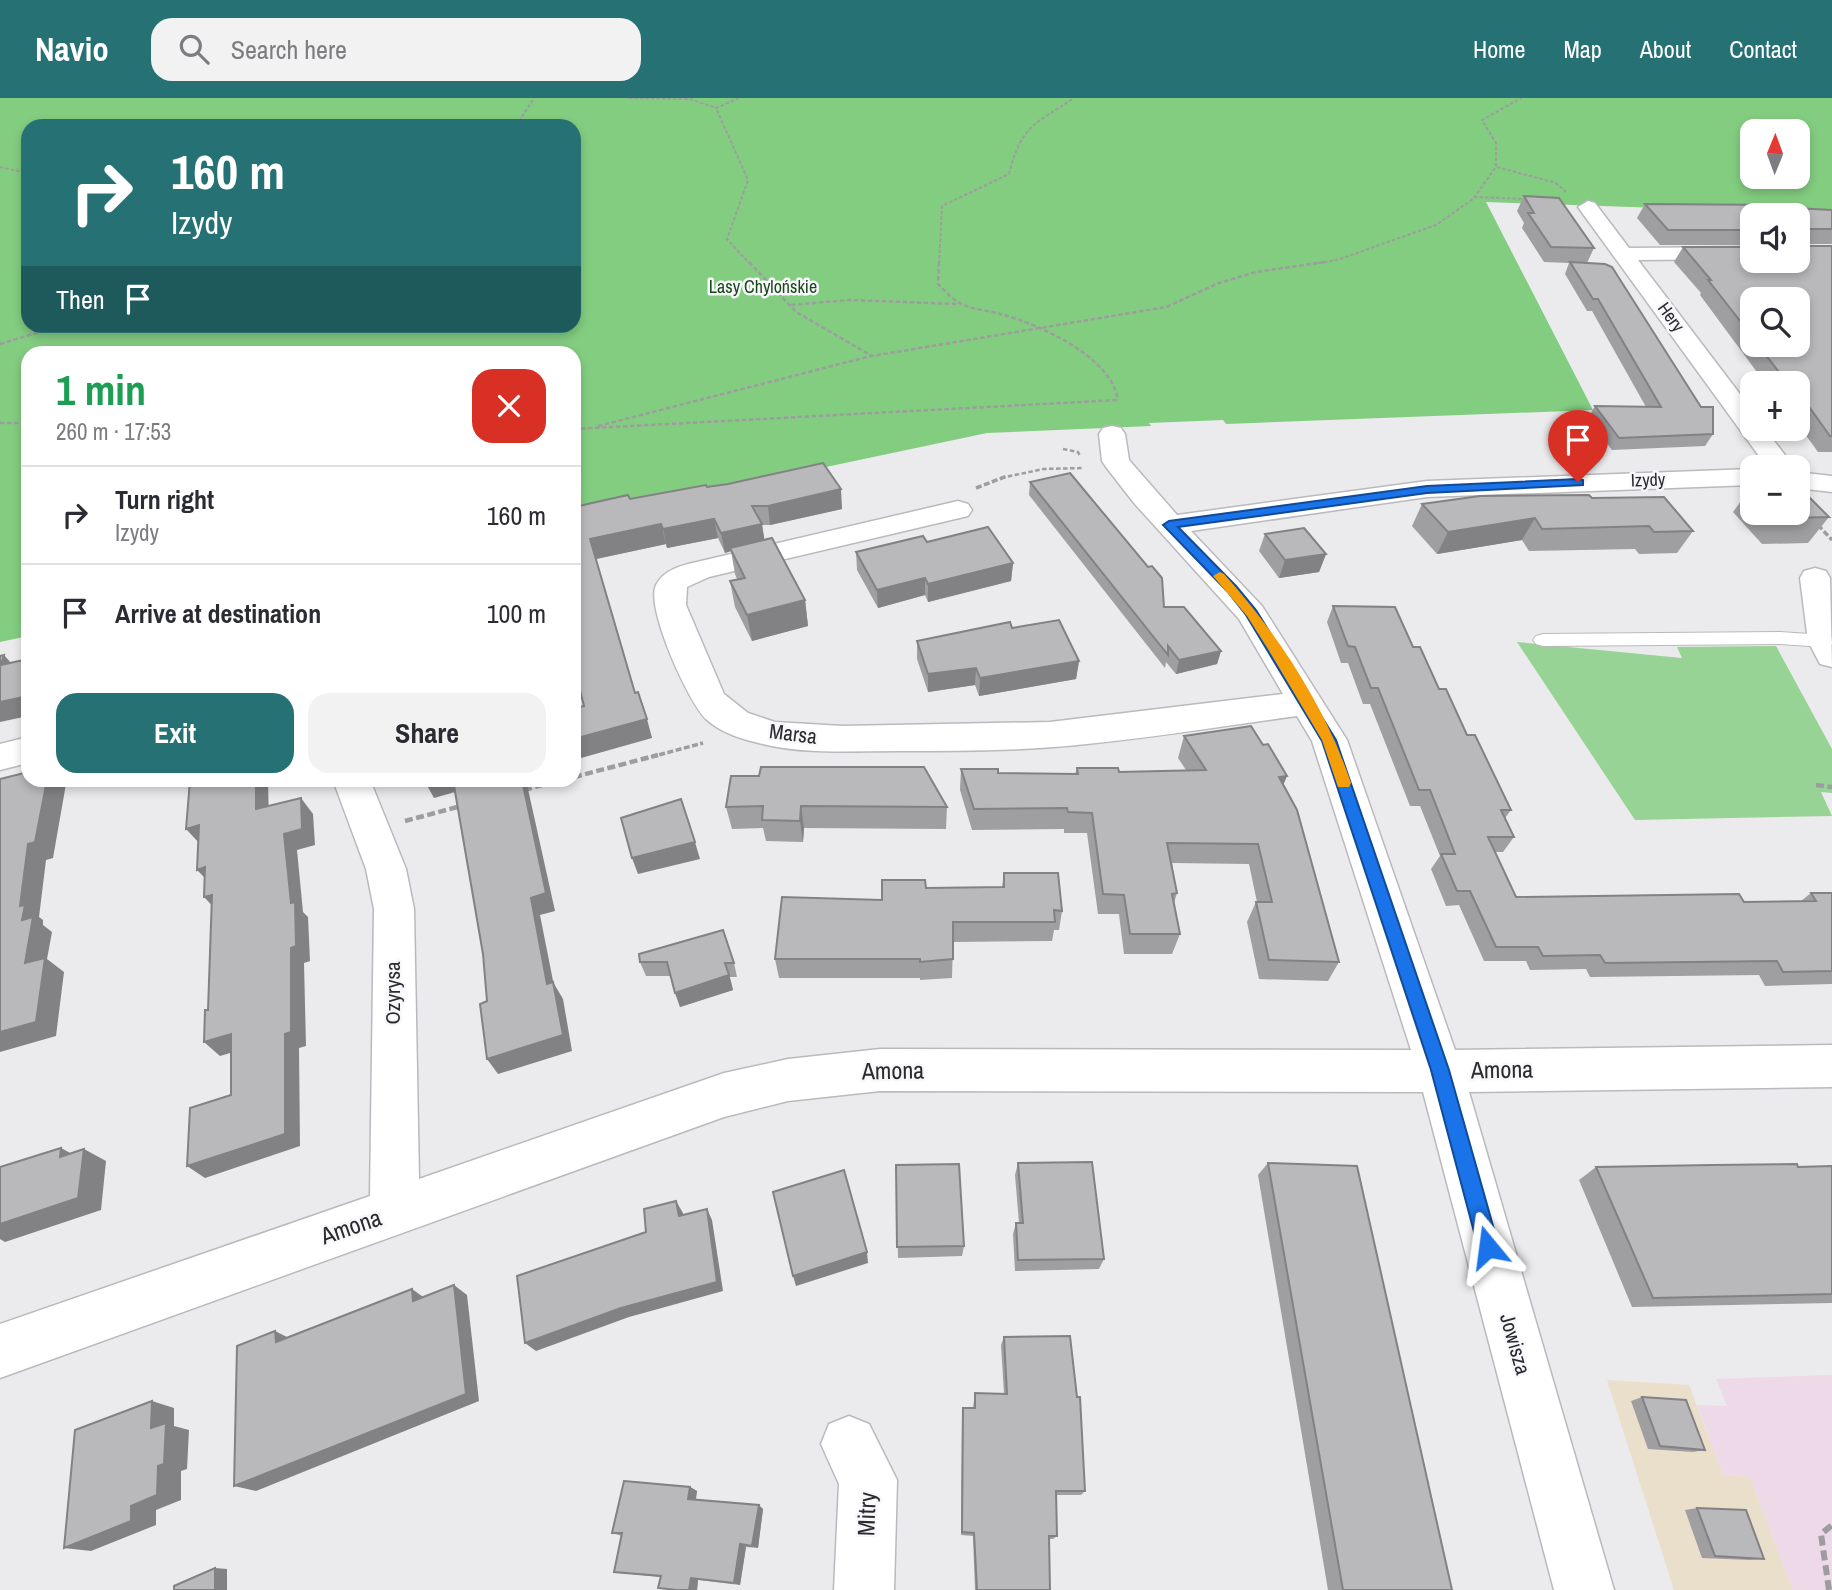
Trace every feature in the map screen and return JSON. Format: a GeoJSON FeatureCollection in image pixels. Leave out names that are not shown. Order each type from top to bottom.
{"type":"FeatureCollection","features":[{"type":"Feature","properties":{"kind":"street","name":"Hery"},"geometry":{"type":"LineString","coordinates":[[1586,207],[1625,254],[1740,412]]}},
{"type":"Feature","properties":{"kind":"street"},"geometry":{"type":"LineString","coordinates":[[1625,254],[1740,253]]}},
{"type":"Feature","properties":{"kind":"street","name":"Jowisza"},"geometry":{"type":"LineString","coordinates":[[1112,434],[1116,461],[1169,525],[1232,589],[1251,613],[1329,740],[1440,1070],[1584,1590]]}},
{"type":"Feature","properties":{"kind":"street","name":"Izydy"},"geometry":{"type":"LineString","coordinates":[[1169,525],[1427,489],[1740,477]]}},
{"type":"Feature","properties":{"kind":"street"},"geometry":{"type":"LineString","coordinates":[[1810,481],[1832,484]]}},
{"type":"Feature","properties":{"kind":"street","name":"Marsa"},"geometry":{"type":"LineString","coordinates":[[958,510],[701,570],[679,577],[670,584],[670,605],[706,692],[719,711],[771,734],[804,738],[989,738],[1076,732],[1306,702]]}},
{"type":"Feature","properties":{"kind":"street"},"geometry":{"type":"LineString","coordinates":[[1815,578],[1828,648]]}},
{"type":"Feature","properties":{"kind":"street"},"geometry":{"type":"LineString","coordinates":[[0,757],[21,752]]}},
{"type":"Feature","properties":{"kind":"street","name":"Ozyrysa"},"geometry":{"type":"LineString","coordinates":[[354,787],[386,869],[394,909],[395,1212]]}},
{"type":"Feature","properties":{"kind":"street","name":"Amona"},"geometry":{"type":"LineString","coordinates":[[0,1351],[724,1095],[829,1073],[880,1070],[1440,1070],[1832,1066]]}},
{"type":"Feature","properties":{"kind":"street","name":"Mitry"},"geometry":{"type":"LineString","coordinates":[[849,1444],[868,1480],[864,1590]]}},
{"type":"Feature","properties":{"kind":"lane"},"geometry":{"type":"LineString","coordinates":[[1543,640],[1780,638],[1828,648]]}},
{"type":"Feature","properties":{"kind":"path"},"geometry":{"type":"LineString","coordinates":[[520,119],[534,98]]}},
{"type":"Feature","properties":{"kind":"path"},"geometry":{"type":"LineString","coordinates":[[629,98],[690,99],[716,108],[739,98]]}},
{"type":"Feature","properties":{"kind":"path"},"geometry":{"type":"LineString","coordinates":[[960,304],[938,284],[942,206],[1009,174],[1018,140],[1029,124],[1074,98]]}},
{"type":"Feature","properties":{"kind":"path"},"geometry":{"type":"LineString","coordinates":[[585,430],[872,356],[1166,307],[1219,284],[1256,272],[1337,260],[1436,225],[1473,197],[1496,167],[1496,143],[1482,120],[1521,98]]}},
{"type":"Feature","properties":{"kind":"path"},"geometry":{"type":"LineString","coordinates":[[716,108],[748,180],[727,239],[796,312],[872,356]]}},
{"type":"Feature","properties":{"kind":"path"},"geometry":{"type":"LineString","coordinates":[[0,167],[21,172]]}},
{"type":"Feature","properties":{"kind":"path"},"geometry":{"type":"LineString","coordinates":[[1496,167],[1556,183],[1586,207]]}},
{"type":"Feature","properties":{"kind":"path"},"geometry":{"type":"LineString","coordinates":[[1473,197],[1555,201],[1586,207]]}},
{"type":"Feature","properties":{"kind":"path"},"geometry":{"type":"LineString","coordinates":[[791,305],[849,300],[960,304],[1002,314],[1041,329],[1107,369],[1119,391],[1112,434]]}},
{"type":"Feature","properties":{"kind":"path"},"geometry":{"type":"LineString","coordinates":[[0,344],[36,333]]}},
{"type":"Feature","properties":{"kind":"path"},"geometry":{"type":"LineString","coordinates":[[581,430],[1118,400]]}},
{"type":"Feature","properties":{"kind":"path"},"geometry":{"type":"LineString","coordinates":[[0,423],[21,423]]}},
{"type":"Feature","properties":{"kind":"path"},"geometry":{"type":"LineString","coordinates":[[958,510],[977,487],[990,481],[1061,467],[1084,468]]}},
{"type":"Feature","properties":{"kind":"path"},"geometry":{"type":"LineString","coordinates":[[1815,522],[1832,540]]}},
{"type":"Feature","properties":{"kind":"path"},"geometry":{"type":"LineString","coordinates":[[581,775],[711,741],[746,725]]}},
{"type":"Feature","properties":{"kind":"path"},"geometry":{"type":"LineString","coordinates":[[1816,785],[1832,787]]}},
{"type":"Feature","properties":{"kind":"path"},"geometry":{"type":"LineString","coordinates":[[520,791],[535,787]]}},
{"type":"Feature","properties":{"kind":"path"},"geometry":{"type":"LineString","coordinates":[[372,830],[466,805]]}},
{"type":"Feature","properties":{"kind":"path"},"geometry":{"type":"LineString","coordinates":[[1829,1590],[1821,1534],[1832,1525]]}},
{"type":"Feature","properties":{"kind":"shaded area"},"geometry":{"type":"Polygon","coordinates":[[[1832,1375],[1832,1590],[1793,1590],[1750,1477],[1723,1475],[1697,1405],[1727,1406],[1716,1379],[1832,1375]]]}},
{"type":"Feature","properties":{"kind":"shaded area"},"geometry":{"type":"Polygon","coordinates":[[[1607,1380],[1689,1385],[1723,1475],[1750,1477],[1793,1590],[1674,1590],[1607,1380]]]}},
{"type":"Feature","properties":{"kind":"green space","name":"Lasy Chylońskie"},"geometry":{"type":"Polygon","coordinates":[[[0,98],[1832,98],[1832,214],[1810,213],[1810,203],[1740,203],[1740,211],[1486,202],[1593,410],[1226,424],[1223,420],[987,433],[581,519],[581,346],[21,346],[21,638],[0,642],[0,98]]]}},
{"type":"Feature","properties":{"kind":"green space"},"geometry":{"type":"Polygon","coordinates":[[[1517,642],[1682,658],[1677,647],[1776,646],[1832,749],[1832,793],[1821,792],[1832,816],[1635,820],[1517,642]]]}},
{"type":"Feature","properties":{"kind":"building"},"geometry":{"type":"Polygon","coordinates":[[[1524,196],[1559,198],[1594,248],[1551,247],[1528,213],[1534,213],[1524,196]]]}},
{"type":"Feature","properties":{"kind":"building"},"geometry":{"type":"Polygon","coordinates":[[[1645,204],[1740,205],[1740,230],[1668,230],[1645,204]]]}},
{"type":"Feature","properties":{"kind":"building"},"geometry":{"type":"Polygon","coordinates":[[[1810,209],[1832,210],[1832,229],[1810,229],[1810,209]]]}},
{"type":"Feature","properties":{"kind":"building"},"geometry":{"type":"Polygon","coordinates":[[[1810,246],[1832,246],[1832,436],[1810,408],[1810,371],[1778,371],[1767,357],[1810,357],[1810,287],[1740,287],[1740,321],[1683,247],[1740,247],[1740,273],[1810,273],[1810,246]]]}},
{"type":"Feature","properties":{"kind":"building"},"geometry":{"type":"Polygon","coordinates":[[[1570,262],[1605,264],[1612,267],[1701,407],[1713,407],[1713,434],[1619,438],[1595,406],[1661,407],[1598,299],[1593,299],[1570,262]]]}},
{"type":"Feature","properties":{"kind":"building"},"geometry":{"type":"Polygon","coordinates":[[[823,463],[841,489],[768,506],[752,506],[762,524],[721,533],[714,519],[663,529],[661,524],[590,539],[635,693],[638,692],[647,719],[581,737],[581,707],[584,706],[581,695],[581,505],[628,495],[630,499],[706,485],[728,484],[823,463]]]}},
{"type":"Feature","properties":{"kind":"building"},"geometry":{"type":"Polygon","coordinates":[[[1070,473],[1148,567],[1152,566],[1162,578],[1164,607],[1184,607],[1221,651],[1179,660],[1168,646],[1168,655],[1030,482],[1070,473]]]}},
{"type":"Feature","properties":{"kind":"building"},"geometry":{"type":"Polygon","coordinates":[[[1589,495],[1592,498],[1664,497],[1693,531],[1654,532],[1649,526],[1542,529],[1535,518],[1448,532],[1422,504],[1480,496],[1589,495]]]}},
{"type":"Feature","properties":{"kind":"building"},"geometry":{"type":"Polygon","coordinates":[[[1810,498],[1829,517],[1810,517],[1810,498]]]}},
{"type":"Feature","properties":{"kind":"building"},"geometry":{"type":"Polygon","coordinates":[[[988,527],[1013,563],[928,584],[925,578],[877,590],[856,552],[923,536],[927,542],[988,527]]]}},
{"type":"Feature","properties":{"kind":"building"},"geometry":{"type":"Polygon","coordinates":[[[1304,528],[1326,554],[1285,560],[1265,534],[1304,528]]]}},
{"type":"Feature","properties":{"kind":"building"},"geometry":{"type":"Polygon","coordinates":[[[772,538],[805,600],[747,615],[730,581],[745,578],[730,548],[772,538]]]}},
{"type":"Feature","properties":{"kind":"building"},"geometry":{"type":"Polygon","coordinates":[[[1333,606],[1395,607],[1413,647],[1420,647],[1439,689],[1446,689],[1467,735],[1475,735],[1511,810],[1501,810],[1514,837],[1488,837],[1516,897],[1739,894],[1744,902],[1816,901],[1811,893],[1832,893],[1832,971],[1783,972],[1777,961],[1605,963],[1600,955],[1543,956],[1538,947],[1496,947],[1470,891],[1457,891],[1441,854],[1455,854],[1430,790],[1419,790],[1378,688],[1371,688],[1355,647],[1348,646],[1333,606]]]}},
{"type":"Feature","properties":{"kind":"building"},"geometry":{"type":"Polygon","coordinates":[[[1059,620],[1079,661],[980,678],[976,668],[928,674],[917,641],[1010,622],[1012,628],[1059,620]]]}},
{"type":"Feature","properties":{"kind":"building"},"geometry":{"type":"Polygon","coordinates":[[[4,655],[1,665],[21,661],[21,698],[0,702],[0,656],[4,655]]]}},
{"type":"Feature","properties":{"kind":"building"},"geometry":{"type":"Polygon","coordinates":[[[1251,726],[1263,745],[1268,744],[1287,776],[1279,777],[1297,810],[1339,962],[1269,960],[1256,902],[1272,902],[1258,844],[1167,843],[1177,893],[1172,894],[1180,934],[1130,934],[1124,895],[1103,894],[1092,813],[1068,812],[1067,808],[974,809],[961,769],[998,769],[998,773],[1078,774],[1077,768],[1118,768],[1119,772],[1206,770],[1184,736],[1251,726]]]}},
{"type":"Feature","properties":{"kind":"building"},"geometry":{"type":"Polygon","coordinates":[[[761,767],[924,767],[947,807],[801,806],[800,821],[762,820],[763,806],[726,807],[731,776],[759,776],[761,767]]]}},
{"type":"Feature","properties":{"kind":"building"},"geometry":{"type":"Polygon","coordinates":[[[21,774],[21,787],[46,787],[35,842],[28,844],[20,906],[25,905],[22,920],[33,917],[25,963],[45,958],[36,1022],[0,1032],[0,779],[21,774]]]}},
{"type":"Feature","properties":{"kind":"building"},"geometry":{"type":"Polygon","coordinates":[[[189,787],[256,787],[256,809],[301,798],[302,829],[284,834],[291,903],[295,902],[296,946],[291,948],[291,1032],[285,1034],[285,1134],[187,1166],[190,1108],[231,1095],[231,1034],[204,1042],[205,1010],[208,1010],[212,895],[204,897],[205,867],[197,870],[199,825],[186,829],[189,787]]]}},
{"type":"Feature","properties":{"kind":"building"},"geometry":{"type":"Polygon","coordinates":[[[454,787],[523,787],[546,893],[531,898],[547,984],[553,982],[563,1035],[487,1059],[480,1004],[487,1001],[483,954],[454,787]]]}},
{"type":"Feature","properties":{"kind":"building"},"geometry":{"type":"Polygon","coordinates":[[[681,799],[695,842],[632,858],[621,818],[681,799]]]}},
{"type":"Feature","properties":{"kind":"building"},"geometry":{"type":"Polygon","coordinates":[[[1004,873],[1058,873],[1062,911],[1054,910],[1055,922],[953,922],[953,959],[920,962],[920,959],[775,959],[782,897],[882,900],[882,880],[925,880],[926,888],[1004,887],[1004,873]]]}},
{"type":"Feature","properties":{"kind":"building"},"geometry":{"type":"Polygon","coordinates":[[[723,930],[734,963],[725,963],[729,975],[675,993],[667,962],[640,962],[639,954],[723,930]]]}},
{"type":"Feature","properties":{"kind":"building"},"geometry":{"type":"Polygon","coordinates":[[[61,1148],[60,1157],[84,1149],[78,1198],[0,1224],[0,1167],[61,1148]]]}},
{"type":"Feature","properties":{"kind":"building"},"geometry":{"type":"Polygon","coordinates":[[[1092,1162],[1104,1259],[1018,1260],[1016,1223],[1023,1223],[1018,1163],[1092,1162]]]}},
{"type":"Feature","properties":{"kind":"building"},"geometry":{"type":"Polygon","coordinates":[[[1268,1163],[1357,1166],[1452,1590],[1343,1590],[1268,1163]]]}},
{"type":"Feature","properties":{"kind":"building"},"geometry":{"type":"Polygon","coordinates":[[[959,1164],[964,1246],[897,1247],[896,1165],[959,1164]]]}},
{"type":"Feature","properties":{"kind":"building"},"geometry":{"type":"Polygon","coordinates":[[[1797,1164],[1798,1167],[1832,1166],[1832,1294],[1653,1298],[1596,1167],[1712,1165],[1797,1164]]]}},
{"type":"Feature","properties":{"kind":"building"},"geometry":{"type":"Polygon","coordinates":[[[844,1170],[867,1252],[793,1276],[773,1192],[844,1170]]]}},
{"type":"Feature","properties":{"kind":"building"},"geometry":{"type":"Polygon","coordinates":[[[676,1201],[679,1216],[707,1209],[717,1282],[621,1308],[525,1343],[517,1276],[646,1232],[644,1209],[676,1201]]]}},
{"type":"Feature","properties":{"kind":"building"},"geometry":{"type":"Polygon","coordinates":[[[454,1285],[466,1394],[234,1486],[237,1346],[275,1331],[276,1342],[412,1289],[413,1301],[454,1285]]]}},
{"type":"Feature","properties":{"kind":"building"},"geometry":{"type":"Polygon","coordinates":[[[1070,1336],[1077,1397],[1080,1397],[1085,1491],[1056,1491],[1057,1536],[1049,1536],[1050,1590],[977,1590],[974,1533],[962,1532],[963,1408],[975,1408],[975,1393],[1007,1394],[1004,1337],[1070,1336]]]}},
{"type":"Feature","properties":{"kind":"building"},"geometry":{"type":"Polygon","coordinates":[[[1642,1397],[1686,1400],[1705,1450],[1660,1446],[1642,1397]]]}},
{"type":"Feature","properties":{"kind":"building"},"geometry":{"type":"Polygon","coordinates":[[[152,1401],[151,1428],[166,1423],[164,1464],[158,1466],[157,1495],[131,1506],[131,1521],[64,1548],[75,1430],[152,1401]]]}},
{"type":"Feature","properties":{"kind":"building"},"geometry":{"type":"Polygon","coordinates":[[[624,1481],[690,1487],[688,1499],[759,1505],[752,1546],[740,1544],[734,1583],[691,1578],[689,1590],[677,1590],[658,1588],[661,1576],[614,1572],[622,1533],[612,1533],[624,1481]]]}},
{"type":"Feature","properties":{"kind":"building"},"geometry":{"type":"Polygon","coordinates":[[[1697,1508],[1746,1510],[1764,1559],[1715,1556],[1697,1508]]]}},
{"type":"Feature","properties":{"kind":"building"},"geometry":{"type":"Polygon","coordinates":[[[215,1568],[215,1590],[174,1590],[174,1586],[215,1568]]]}},
{"type":"Feature","properties":{"kind":"slow traffic"},"geometry":{"type":"LineString","coordinates":[[1220,576],[1251,613],[1274,647],[1329,740],[1343,783]]}},
{"type":"Feature","properties":{"kind":"route"},"geometry":{"type":"LineString","coordinates":[[1488,1247],[1440,1070],[1329,740],[1251,613],[1232,589],[1169,525],[1427,489],[1578,482]]}}]}
